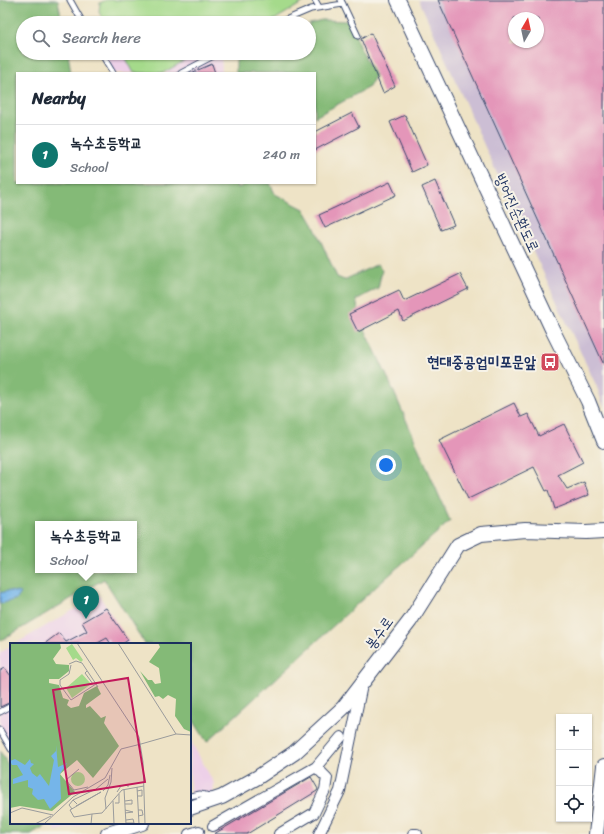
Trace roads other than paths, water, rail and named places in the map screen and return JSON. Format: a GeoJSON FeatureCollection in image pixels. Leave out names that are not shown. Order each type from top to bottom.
{"type":"FeatureCollection","features":[{"type":"Feature","properties":{"kind":"main road","name":"방어진순환도로"},"geometry":{"type":"LineString","coordinates":[[398,0],[553,331],[588,401],[604,441]]}},
{"type":"Feature","properties":{"kind":"main road","name":"봉수로"},"geometry":{"type":"LineString","coordinates":[[191,808],[222,797],[258,777],[294,752],[343,708],[363,684],[410,621],[458,545],[481,534],[525,530],[586,532],[604,531]]}},
{"type":"Feature","properties":{"kind":"main road"},"geometry":{"type":"LineString","coordinates":[[596,834],[604,766]]}},
{"type":"Feature","properties":{"kind":"main road"},"geometry":{"type":"LineString","coordinates":[[108,834],[139,824]]}},
{"type":"Feature","properties":{"kind":"street"},"geometry":{"type":"LineString","coordinates":[[319,834],[340,791],[363,684]]}},
{"type":"Feature","properties":{"kind":"street"},"geometry":{"type":"LineString","coordinates":[[213,826],[316,767],[341,737]]}},
{"type":"Feature","properties":{"kind":"street"},"geometry":{"type":"LineString","coordinates":[[279,834],[314,813],[325,790],[327,778],[316,767]]}},
{"type":"Feature","properties":{"kind":"street"},"geometry":{"type":"LineString","coordinates":[[189,834],[199,831]]}},
{"type":"Feature","properties":{"kind":"lane"},"geometry":{"type":"LineString","coordinates":[[70,0],[80,16]]}},
{"type":"Feature","properties":{"kind":"lane"},"geometry":{"type":"LineString","coordinates":[[315,0],[319,8]]}},
{"type":"Feature","properties":{"kind":"lane"},"geometry":{"type":"LineString","coordinates":[[294,16],[311,9],[342,2],[358,36]]}},
{"type":"Feature","properties":{"kind":"lane"},"geometry":{"type":"LineString","coordinates":[[105,60],[112,72]]}},
{"type":"Feature","properties":{"kind":"lane"},"geometry":{"type":"LineString","coordinates":[[183,72],[206,60]]}},
{"type":"Feature","properties":{"kind":"lane"},"geometry":{"type":"LineString","coordinates":[[0,712],[10,707]]}},
{"type":"Feature","properties":{"kind":"lane"},"geometry":{"type":"LineString","coordinates":[[0,730],[10,747]]}},
{"type":"Feature","properties":{"kind":"lane"},"geometry":{"type":"LineString","coordinates":[[191,796],[200,794],[222,797]]}},
{"type":"Feature","properties":{"kind":"water"},"geometry":{"type":"Polygon","coordinates":[[[8,591],[21,593],[17,599],[0,604],[0,593],[8,591]]]}},
{"type":"Feature","properties":{"kind":"place","name":"현대중공업미포문앞"},"geometry":{"type":"Point","coordinates":[550,362]}},
{"type":"Feature","properties":{"kind":"place","name":"녹수초등학교"},"geometry":{"type":"Point","coordinates":[86,619]}}]}
